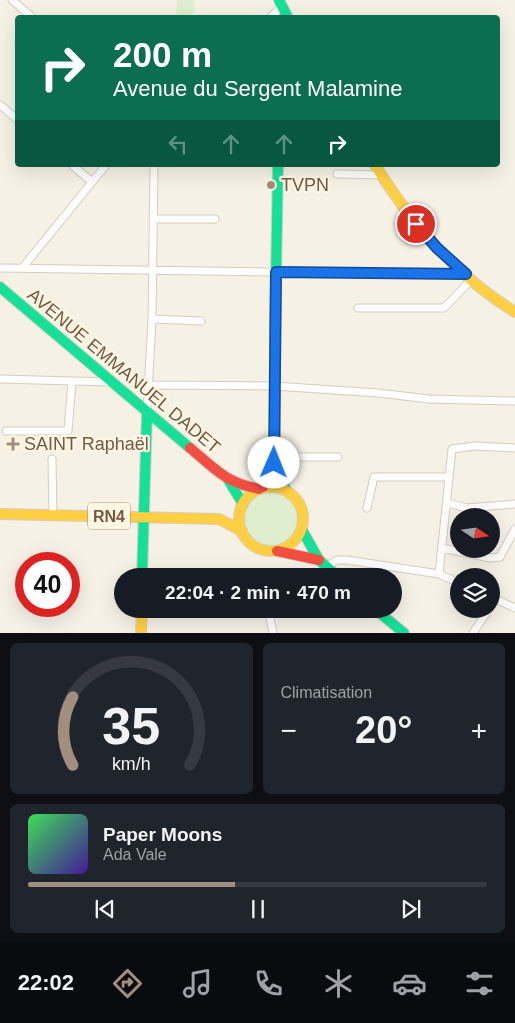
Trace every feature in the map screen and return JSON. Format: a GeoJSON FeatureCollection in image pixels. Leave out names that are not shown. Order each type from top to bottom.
{"type":"FeatureCollection","features":[{"type":"Feature","properties":{"kind":"main road"},"geometry":{"type":"LineString","coordinates":[[278,167],[274,460],[286,490]]}},
{"type":"Feature","properties":{"kind":"main road"},"geometry":{"type":"LineString","coordinates":[[376,167],[423,233],[468,277],[495,300],[515,312]]}},
{"type":"Feature","properties":{"kind":"main road","name":"AVENUE EMMANUEL DADET"},"geometry":{"type":"LineString","coordinates":[[0,287],[228,480],[242,486],[261,488]]}},
{"type":"Feature","properties":{"kind":"main road"},"geometry":{"type":"LineString","coordinates":[[142,568],[142,517],[147,413]]}},
{"type":"Feature","properties":{"kind":"main road"},"geometry":{"type":"LineString","coordinates":[[261,488],[274,460]]}},
{"type":"Feature","properties":{"kind":"main road","name":"AVENUE EMMANUEL DADET"},"geometry":{"type":"LineString","coordinates":[[228,480],[242,506]]}},
{"type":"Feature","properties":{"kind":"main road"},"geometry":{"type":"LineString","coordinates":[[261,488],[271,486],[286,490]]}},
{"type":"Feature","properties":{"kind":"main road","name":"RN4"},"geometry":{"type":"LineString","coordinates":[[219,519],[242,506],[252,492],[261,488]]}},
{"type":"Feature","properties":{"kind":"main road","name":"RN4"},"geometry":{"type":"LineString","coordinates":[[286,490],[295,497],[302,507],[304,518],[302,530],[322,564],[327,568]]}},
{"type":"Feature","properties":{"kind":"main road"},"geometry":{"type":"LineString","coordinates":[[242,506],[239,520],[242,531]]}},
{"type":"Feature","properties":{"kind":"main road","name":"RN4"},"geometry":{"type":"LineString","coordinates":[[0,514],[219,519],[242,531],[256,547],[322,564]]}},
{"type":"Feature","properties":{"kind":"main road"},"geometry":{"type":"LineString","coordinates":[[277,551],[288,547],[296,540],[302,530]]}},
{"type":"Feature","properties":{"kind":"main road"},"geometry":{"type":"LineString","coordinates":[[141,633],[142,618]]}},
{"type":"Feature","properties":{"kind":"main road"},"geometry":{"type":"LineString","coordinates":[[386,618],[404,633]]}},
{"type":"Feature","properties":{"kind":"street"},"geometry":{"type":"LineString","coordinates":[[12,0],[30,15]]}},
{"type":"Feature","properties":{"kind":"street"},"geometry":{"type":"LineString","coordinates":[[0,105],[15,118]]}},
{"type":"Feature","properties":{"kind":"street"},"geometry":{"type":"LineString","coordinates":[[74,167],[92,182]]}},
{"type":"Feature","properties":{"kind":"street"},"geometry":{"type":"LineString","coordinates":[[23,267],[104,167]]}},
{"type":"Feature","properties":{"kind":"street"},"geometry":{"type":"LineString","coordinates":[[147,413],[150,385],[152,318],[154,167]]}},
{"type":"Feature","properties":{"kind":"street"},"geometry":{"type":"LineString","coordinates":[[337,174],[381,175]]}},
{"type":"Feature","properties":{"kind":"street"},"geometry":{"type":"LineString","coordinates":[[153,219],[215,219]]}},
{"type":"Feature","properties":{"kind":"street"},"geometry":{"type":"LineString","coordinates":[[0,268],[468,277]]}},
{"type":"Feature","properties":{"kind":"street"},"geometry":{"type":"LineString","coordinates":[[358,308],[444,308],[468,277]]}},
{"type":"Feature","properties":{"kind":"street"},"geometry":{"type":"LineString","coordinates":[[152,318],[201,321]]}},
{"type":"Feature","properties":{"kind":"street"},"geometry":{"type":"LineString","coordinates":[[0,379],[110,382]]}},
{"type":"Feature","properties":{"kind":"street"},"geometry":{"type":"LineString","coordinates":[[6,431],[68,431],[72,382]]}},
{"type":"Feature","properties":{"kind":"street"},"geometry":{"type":"LineString","coordinates":[[150,385],[274,386],[378,393],[429,399],[515,401]]}},
{"type":"Feature","properties":{"kind":"street"},"geometry":{"type":"LineString","coordinates":[[439,574],[451,452],[455,447],[515,448]]}},
{"type":"Feature","properties":{"kind":"street"},"geometry":{"type":"LineString","coordinates":[[274,460],[338,457]]}},
{"type":"Feature","properties":{"kind":"street"},"geometry":{"type":"LineString","coordinates":[[52,459],[53,516]]}},
{"type":"Feature","properties":{"kind":"street"},"geometry":{"type":"LineString","coordinates":[[367,508],[374,477],[449,477]]}},
{"type":"Feature","properties":{"kind":"street"},"geometry":{"type":"LineString","coordinates":[[447,503],[468,508],[515,504]]}},
{"type":"Feature","properties":{"kind":"street"},"geometry":{"type":"LineString","coordinates":[[442,548],[490,558],[500,557],[515,529]]}},
{"type":"Feature","properties":{"kind":"street"},"geometry":{"type":"LineString","coordinates":[[322,564],[337,560],[347,560],[439,574],[450,578]]}},
{"type":"Feature","properties":{"kind":"street"},"geometry":{"type":"LineString","coordinates":[[500,605],[515,608]]}},
{"type":"Feature","properties":{"kind":"street"},"geometry":{"type":"LineString","coordinates":[[270,618],[273,633]]}},
{"type":"Feature","properties":{"kind":"street"},"geometry":{"type":"LineString","coordinates":[[472,633],[482,618]]}},
{"type":"Feature","properties":{"kind":"green space"},"geometry":{"type":"Polygon","coordinates":[[[177,0],[193,0],[195,10],[192,15],[176,15],[177,0]]]}},
{"type":"Feature","properties":{"kind":"green space"},"geometry":{"type":"Polygon","coordinates":[[[272,490],[283,492],[296,503],[301,519],[299,530],[288,543],[272,548],[261,546],[248,535],[243,519],[245,508],[256,495],[272,490]]]}},
{"type":"Feature","properties":{"kind":"traffic: fast"},"geometry":{"type":"LineString","coordinates":[[279,0],[286,15]]}},
{"type":"Feature","properties":{"kind":"traffic: fast"},"geometry":{"type":"LineString","coordinates":[[275,336],[278,167]]}},
{"type":"Feature","properties":{"kind":"traffic: fast"},"geometry":{"type":"LineString","coordinates":[[0,287],[190,448]]}},
{"type":"Feature","properties":{"kind":"traffic: fast"},"geometry":{"type":"LineString","coordinates":[[142,568],[147,413]]}},
{"type":"Feature","properties":{"kind":"traffic: fast"},"geometry":{"type":"LineString","coordinates":[[274,463],[286,490]]}},
{"type":"Feature","properties":{"kind":"traffic: fast"},"geometry":{"type":"LineString","coordinates":[[229,481],[243,504]]}},
{"type":"Feature","properties":{"kind":"traffic: fast"},"geometry":{"type":"LineString","coordinates":[[302,530],[319,560],[328,568]]}},
{"type":"Feature","properties":{"kind":"traffic: fast"},"geometry":{"type":"LineString","coordinates":[[386,618],[404,633]]}},
{"type":"Feature","properties":{"kind":"traffic: slow"},"geometry":{"type":"LineString","coordinates":[[376,167],[404,208],[436,247],[473,282],[515,312]]}},
{"type":"Feature","properties":{"kind":"traffic: slow"},"geometry":{"type":"LineString","coordinates":[[271,487],[283,489],[294,496],[301,507],[303,519],[301,531],[294,542],[283,549],[271,551],[259,549],[248,542],[241,531],[239,519],[241,507],[248,496],[259,489],[271,487]]}},
{"type":"Feature","properties":{"kind":"traffic: slow"},"geometry":{"type":"LineString","coordinates":[[0,514],[219,519],[242,531]]}},
{"type":"Feature","properties":{"kind":"traffic: slow"},"geometry":{"type":"LineString","coordinates":[[141,633],[142,618]]}},
{"type":"Feature","properties":{"kind":"traffic: jam"},"geometry":{"type":"LineString","coordinates":[[263,487],[275,457],[275,336]]}},
{"type":"Feature","properties":{"kind":"traffic: jam"},"geometry":{"type":"LineString","coordinates":[[190,448],[214,469],[229,479],[259,489]]}},
{"type":"Feature","properties":{"kind":"traffic: jam"},"geometry":{"type":"LineString","coordinates":[[277,551],[319,560]]}},
{"type":"Feature","properties":{"kind":"place","name":"TVPN"},"geometry":{"type":"Point","coordinates":[271,185]}},
{"type":"Feature","properties":{"kind":"place","name":"SAINT Raphaël"},"geometry":{"type":"Point","coordinates":[13,444]}},
{"type":"Feature","properties":{"kind":"route"},"geometry":{"type":"LineString","coordinates":[[274,463],[276,272],[466,274],[437,248],[416,224]]}}]}
